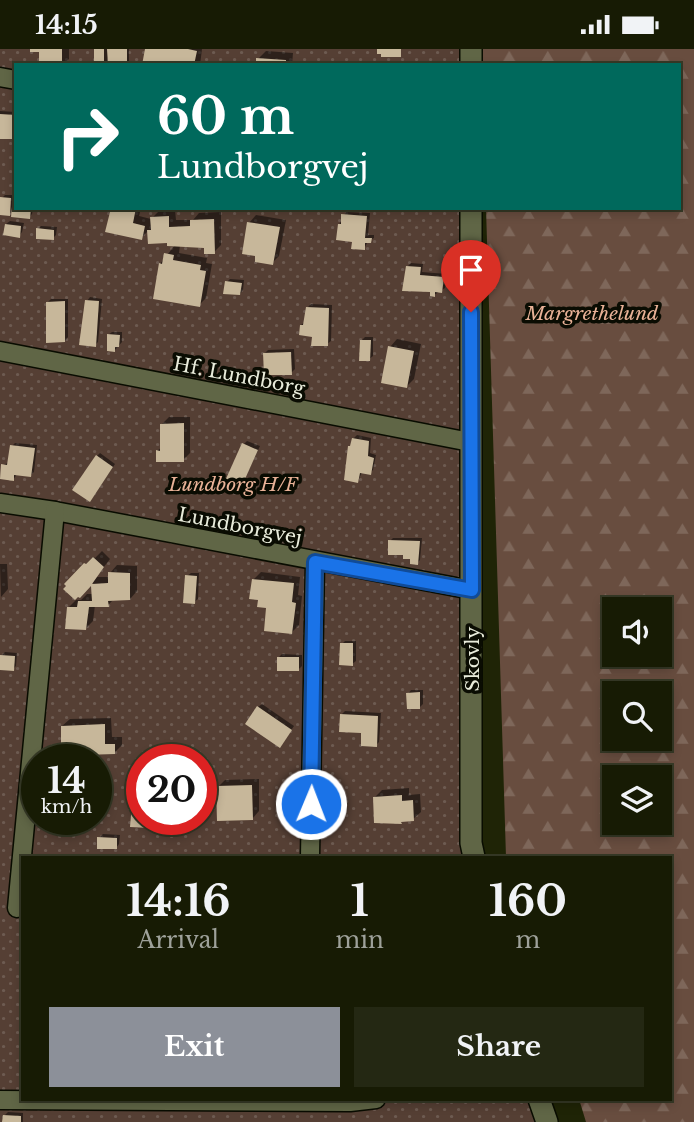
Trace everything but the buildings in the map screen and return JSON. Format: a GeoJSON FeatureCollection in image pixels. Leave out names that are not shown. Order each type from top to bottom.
{"type":"FeatureCollection","features":[{"type":"Feature","properties":{"kind":"street","name":"Skovly"},"geometry":{"type":"LineString","coordinates":[[471,210],[471,843],[474,856]]}},
{"type":"Feature","properties":{"kind":"street"},"geometry":{"type":"LineString","coordinates":[[539,1101],[547,1122]]}},
{"type":"Feature","properties":{"kind":"lane","name":"Hf. Lundborg"},"geometry":{"type":"LineString","coordinates":[[0,351],[470,442]]}},
{"type":"Feature","properties":{"kind":"lane","name":"Lundborgvej"},"geometry":{"type":"LineString","coordinates":[[0,503],[55,511],[472,590]]}},
{"type":"Feature","properties":{"kind":"lane"},"geometry":{"type":"LineString","coordinates":[[22,856],[55,511]]}},
{"type":"Feature","properties":{"kind":"lane"},"geometry":{"type":"LineString","coordinates":[[310,856],[315,562]]}},
{"type":"Feature","properties":{"kind":"lane"},"geometry":{"type":"LineString","coordinates":[[17,908],[21,866]]}},
{"type":"Feature","properties":{"kind":"lane"},"geometry":{"type":"LineString","coordinates":[[0,1100],[21,1100]]}},
{"type":"Feature","properties":{"kind":"lane"},"geometry":{"type":"LineString","coordinates":[[117,1101],[363,1101]]}},
{"type":"Feature","properties":{"kind":"green space","name":"Lundborg H/F"},"geometry":{"type":"Polygon","coordinates":[[[0,49],[463,49],[463,63],[14,63],[14,210],[464,210],[467,856],[21,856],[21,1101],[534,1101],[540,1122],[0,1122],[0,49]]]}},
{"type":"Feature","properties":{"kind":"green space","name":"Margrethelund"},"geometry":{"type":"Polygon","coordinates":[[[481,49],[694,49],[694,1122],[586,1122],[580,1101],[672,1101],[672,856],[506,856],[486,210],[681,210],[681,63],[482,63],[481,49]]]}},
{"type":"Feature","properties":{"kind":"route"},"geometry":{"type":"LineString","coordinates":[[311,804],[315,562],[472,590],[471,312]]}}]}
